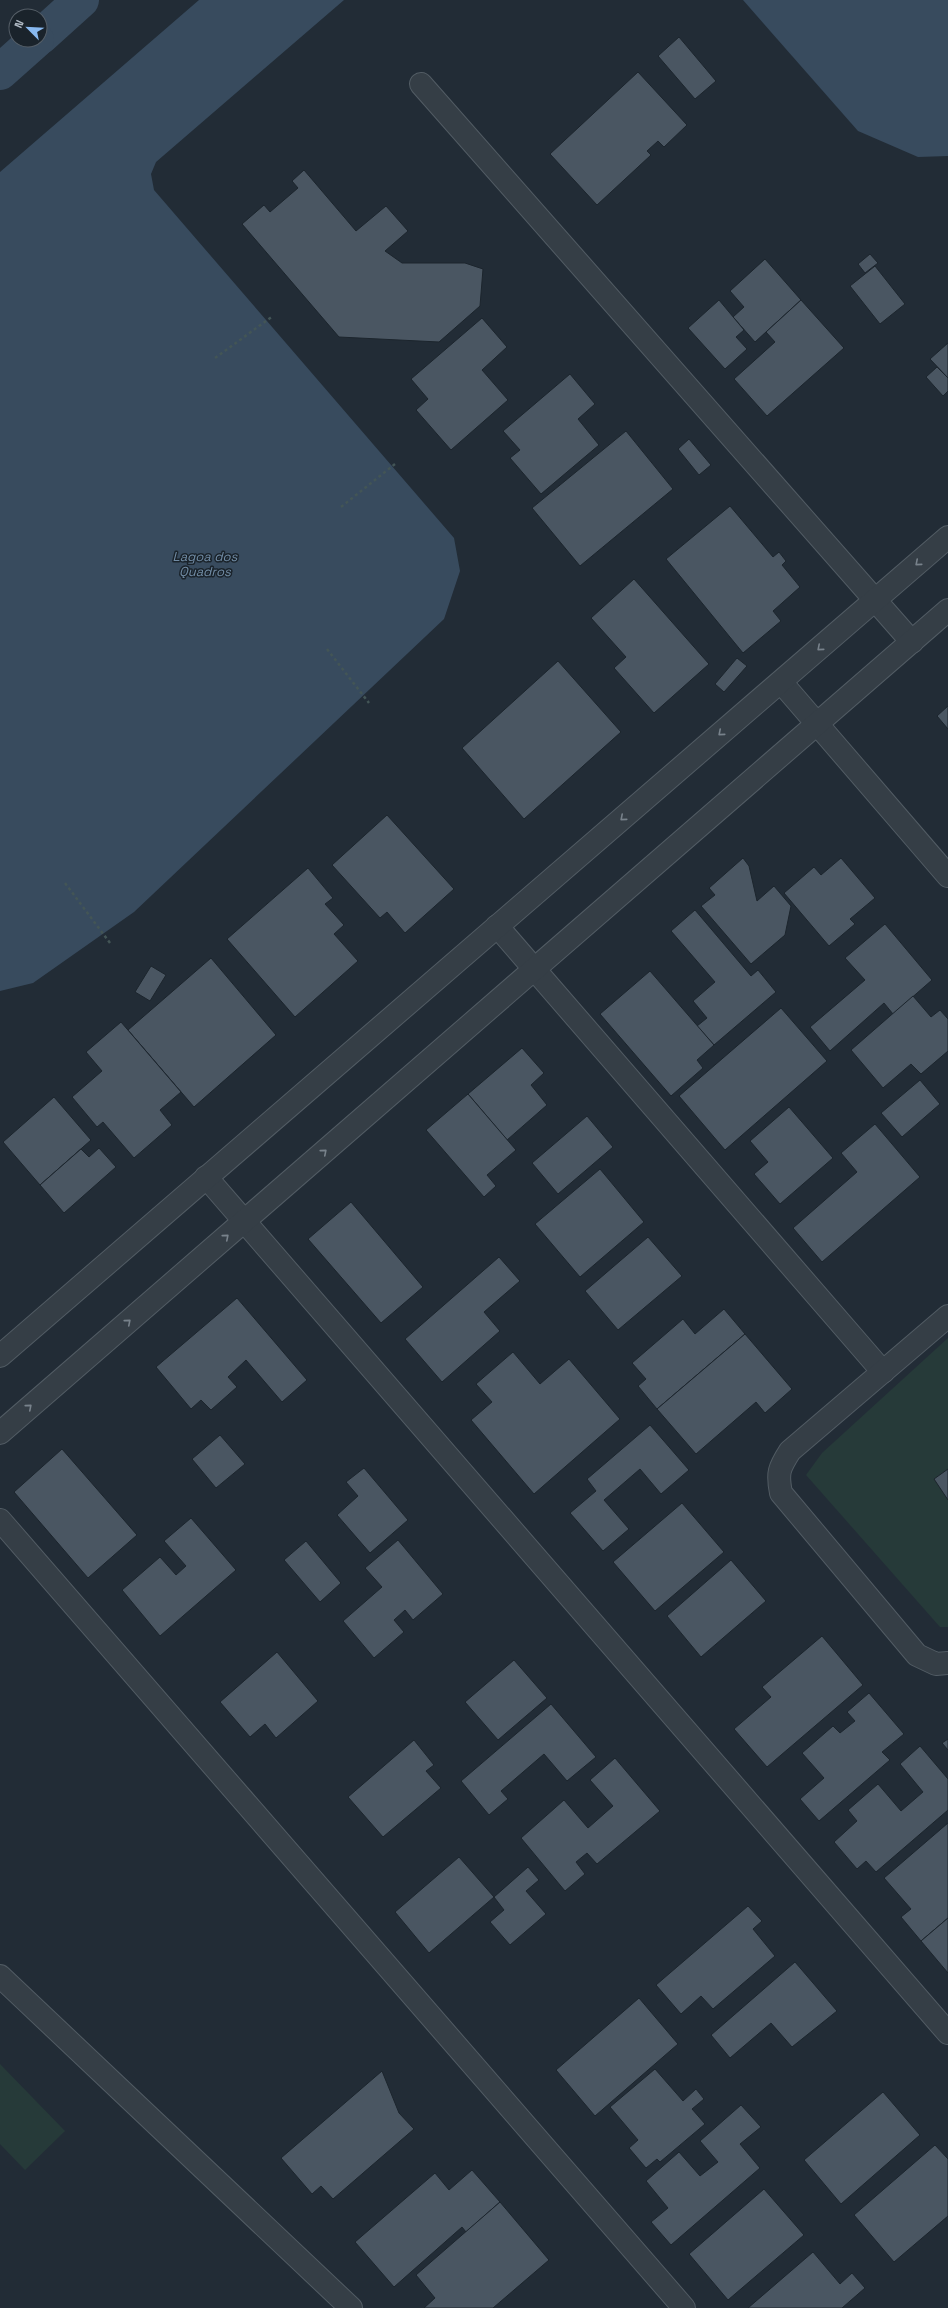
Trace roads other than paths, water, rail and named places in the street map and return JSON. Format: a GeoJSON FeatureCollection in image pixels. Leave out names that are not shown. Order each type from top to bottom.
{"type":"FeatureCollection","features":[{"type":"Feature","properties":{"kind":"street"},"geometry":{"type":"LineString","coordinates":[[421,84],[912,642]]}},
{"type":"Feature","properties":{"kind":"street"},"geometry":{"type":"LineString","coordinates":[[0,1356],[948,537]]}},
{"type":"Feature","properties":{"kind":"street"},"geometry":{"type":"LineString","coordinates":[[0,1433],[948,610]]}},
{"type":"Feature","properties":{"kind":"street"},"geometry":{"type":"LineString","coordinates":[[780,682],[948,876]]}},
{"type":"Feature","properties":{"kind":"street"},"geometry":{"type":"LineString","coordinates":[[497,926],[883,1372]]}},
{"type":"Feature","properties":{"kind":"street"},"geometry":{"type":"LineString","coordinates":[[206,1178],[245,1220],[948,2033]]}},
{"type":"Feature","properties":{"kind":"street"},"geometry":{"type":"LineString","coordinates":[[948,1316],[790,1451],[781,1465],[778,1477],[781,1493],[917,1656],[936,1664],[948,1663]]}},
{"type":"Feature","properties":{"kind":"street"},"geometry":{"type":"LineString","coordinates":[[0,1520],[684,2308]]}},
{"type":"Feature","properties":{"kind":"street"},"geometry":{"type":"LineString","coordinates":[[0,1976],[351,2308]]}},
{"type":"Feature","properties":{"kind":"water","name":"Lagoa dos Quadros"},"geometry":{"type":"Polygon","coordinates":[[[199,0],[344,0],[156,162],[151,174],[154,190],[454,538],[460,571],[444,619],[134,912],[33,983],[0,991],[0,172],[199,0]]]}},
{"type":"Feature","properties":{"kind":"water"},"geometry":{"type":"Polygon","coordinates":[[[743,0],[948,0],[948,156],[918,157],[858,131],[743,0]]]}},
{"type":"Feature","properties":{"kind":"waterway"},"geometry":{"type":"LineString","coordinates":[[48,30],[81,0]]}},
{"type":"Feature","properties":{"kind":"waterway"},"geometry":{"type":"LineString","coordinates":[[0,72],[27,48]]}}]}
